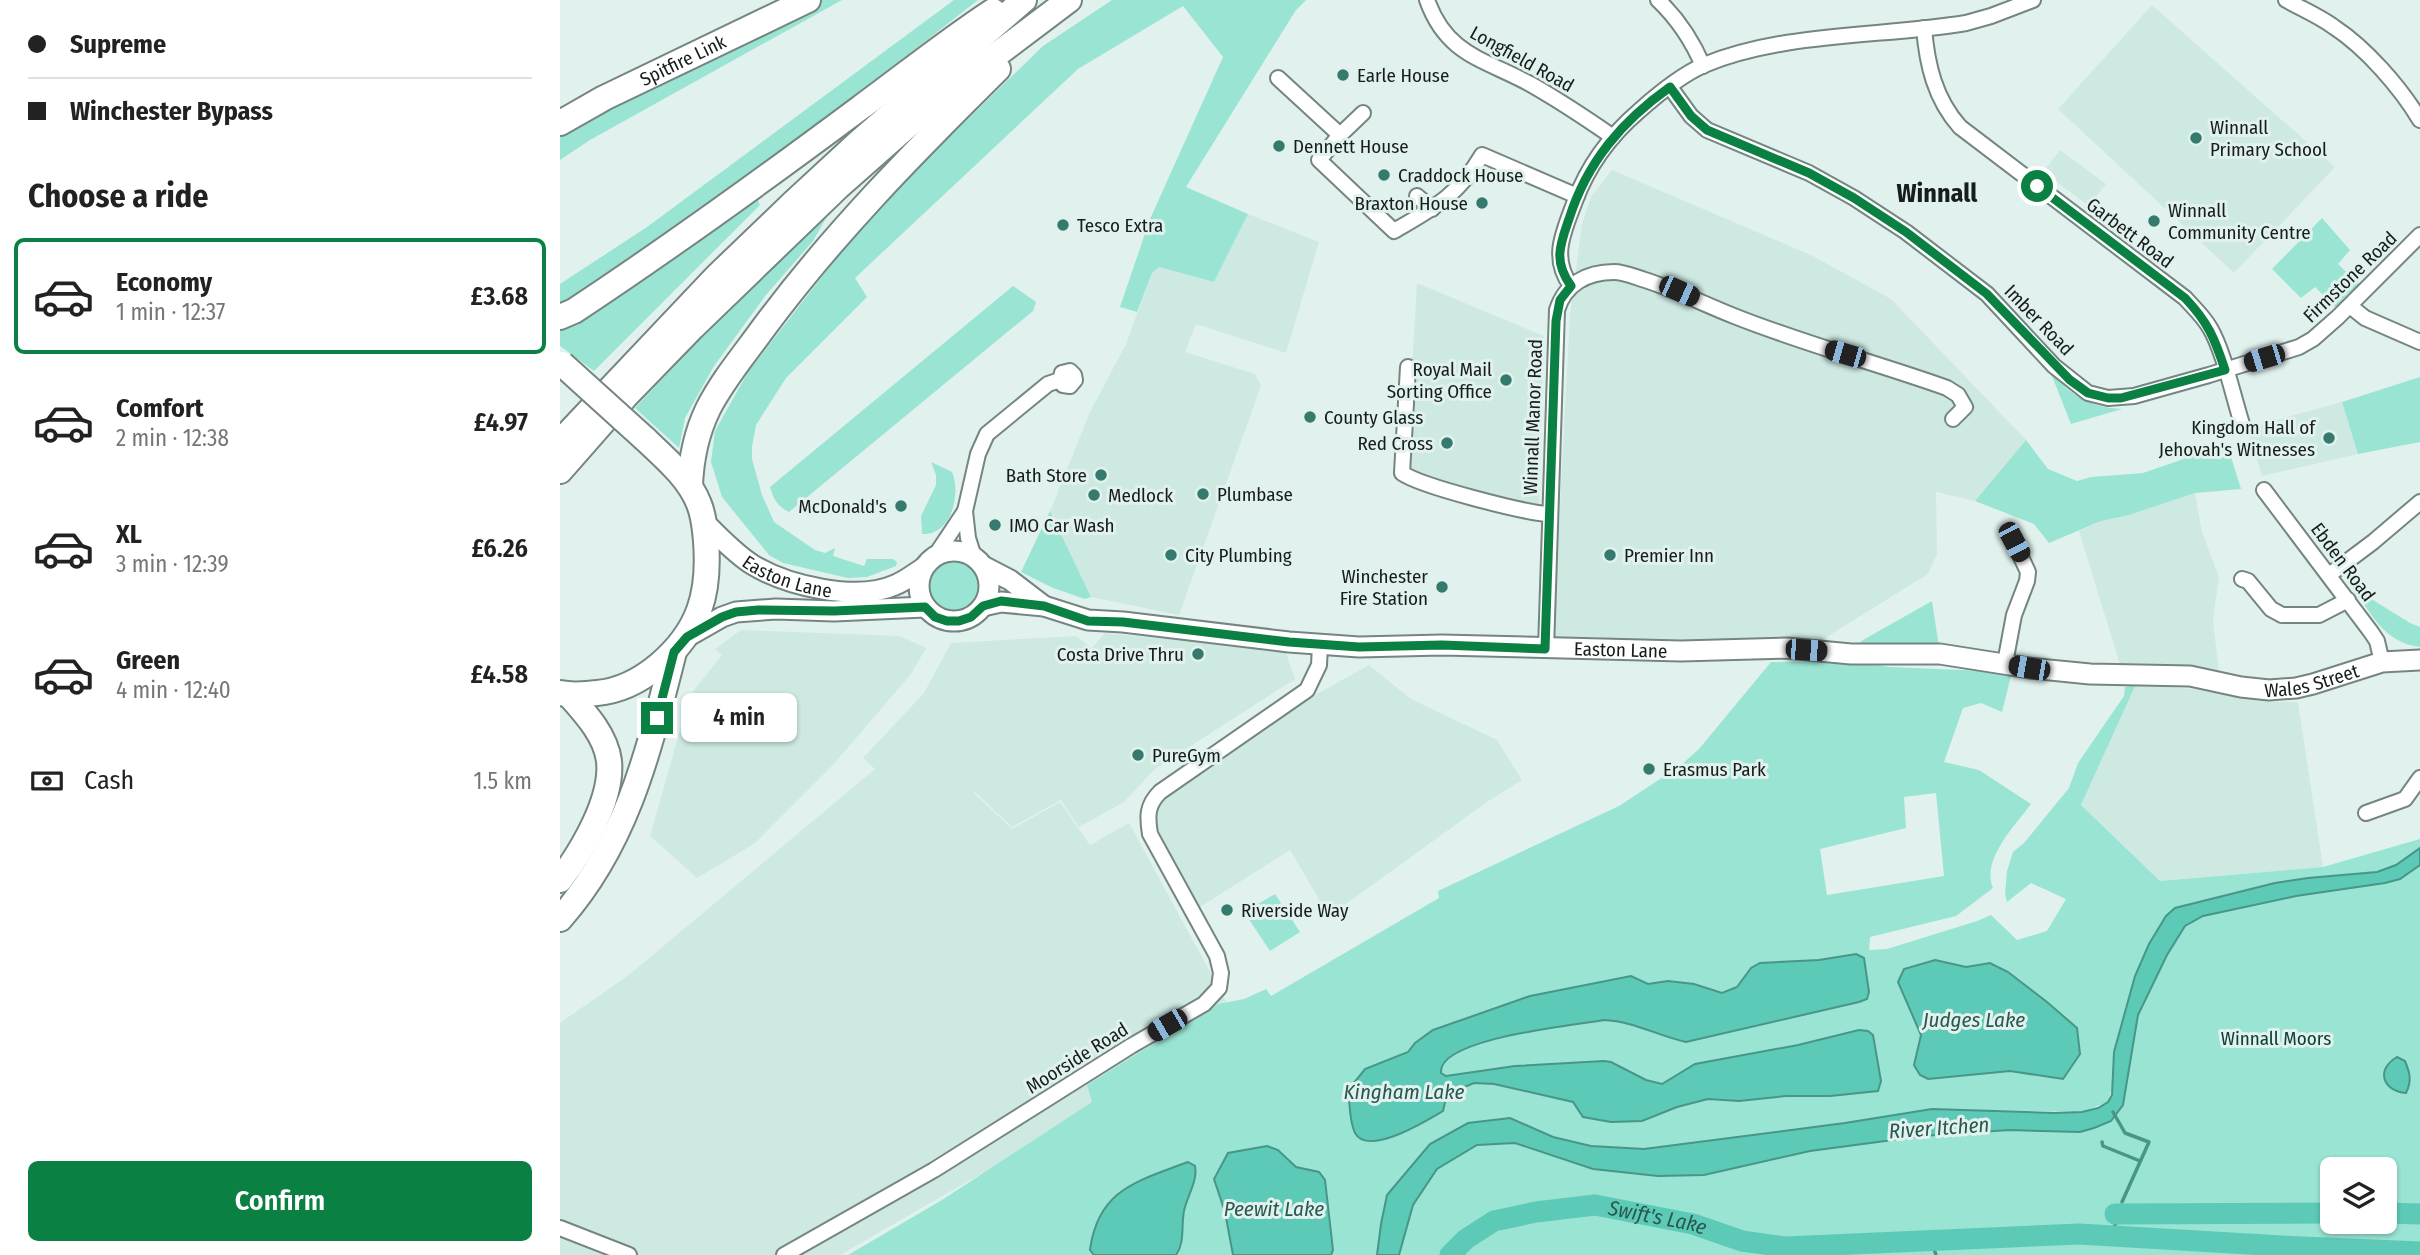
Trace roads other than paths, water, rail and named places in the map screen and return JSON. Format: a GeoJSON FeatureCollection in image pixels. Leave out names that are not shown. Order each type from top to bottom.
{"type":"FeatureCollection","features":[{"type":"Feature","properties":{"kind":"highway","name":"Spitfire Link"},"geometry":{"type":"LineString","coordinates":[[560,123],[604,98],[808,0]]}},
{"type":"Feature","properties":{"kind":"highway"},"geometry":{"type":"LineString","coordinates":[[560,317],[574,311],[664,251],[959,34],[1010,0]]}},
{"type":"Feature","properties":{"kind":"highway"},"geometry":{"type":"LineString","coordinates":[[560,442],[716,277],[793,203],[860,141],[1024,0]]}},
{"type":"Feature","properties":{"kind":"highway"},"geometry":{"type":"LineString","coordinates":[[560,471],[625,397],[693,327],[838,187],[939,98],[1071,0]]}},
{"type":"Feature","properties":{"kind":"highway"},"geometry":{"type":"LineString","coordinates":[[690,486],[695,443],[709,408],[788,296],[827,247],[911,156],[1071,0]]}},
{"type":"Feature","properties":{"kind":"highway"},"geometry":{"type":"LineString","coordinates":[[560,919],[587,884],[627,811],[681,644],[698,616],[705,594],[708,567],[704,522],[690,486],[645,439],[561,363]]}},
{"type":"Feature","properties":{"kind":"highway"},"geometry":{"type":"LineString","coordinates":[[565,694],[611,691],[624,687],[649,674],[681,644]]}},
{"type":"Feature","properties":{"kind":"highway"},"geometry":{"type":"LineString","coordinates":[[560,880],[591,831],[601,807],[609,761],[595,727],[565,694]]}},
{"type":"Feature","properties":{"kind":"street","name":"Longfield Road"},"geometry":{"type":"LineString","coordinates":[[1427,0],[1434,18],[1452,43],[1468,54],[1562,102],[1614,137]]}},
{"type":"Feature","properties":{"kind":"street"},"geometry":{"type":"LineString","coordinates":[[1658,0],[1682,26],[1703,66]]}},
{"type":"Feature","properties":{"kind":"street"},"geometry":{"type":"LineString","coordinates":[[1953,419],[1965,407],[1958,395],[1947,388],[1735,316],[1679,291],[1616,272],[1590,276],[1571,286],[1561,271],[1559,254],[1577,196],[1591,167],[1614,137],[1641,109],[1703,66],[1755,49],[1966,23],[2017,3],[2033,0]]}},
{"type":"Feature","properties":{"kind":"street"},"geometry":{"type":"LineString","coordinates":[[2286,0],[2336,28],[2354,43],[2399,91],[2420,120]]}},
{"type":"Feature","properties":{"kind":"street","name":"Garbett Road"},"geometry":{"type":"LineString","coordinates":[[1924,28],[1926,57],[1938,95],[1953,119],[2185,298],[2201,315],[2211,330],[2242,424]]}},
{"type":"Feature","properties":{"kind":"street"},"geometry":{"type":"LineString","coordinates":[[1278,78],[1340,135]]}},
{"type":"Feature","properties":{"kind":"street","name":"Imber Road"},"geometry":{"type":"LineString","coordinates":[[1670,87],[1691,116],[1707,130],[1809,173],[1906,232],[1987,294],[2054,366],[2088,393],[2121,398],[2225,370]]}},
{"type":"Feature","properties":{"kind":"street"},"geometry":{"type":"LineString","coordinates":[[1363,113],[1319,160],[1394,231],[1460,187],[1482,155],[1577,196]]}},
{"type":"Feature","properties":{"kind":"street"},"geometry":{"type":"LineString","coordinates":[[1417,196],[1432,208]]}},
{"type":"Feature","properties":{"kind":"street","name":"Firmstone Road"},"geometry":{"type":"LineString","coordinates":[[2225,370],[2313,339],[2350,306],[2420,235]]}},
{"type":"Feature","properties":{"kind":"street","name":"Winnall Manor Road"},"geometry":{"type":"LineString","coordinates":[[1545,649],[1557,310],[1560,300],[1571,286]]}},
{"type":"Feature","properties":{"kind":"street"},"geometry":{"type":"LineString","coordinates":[[2350,306],[2365,318],[2420,342]]}},
{"type":"Feature","properties":{"kind":"street"},"geometry":{"type":"LineString","coordinates":[[1408,367],[1402,473],[1422,483],[1454,492],[1549,514]]}},
{"type":"Feature","properties":{"kind":"street"},"geometry":{"type":"LineString","coordinates":[[965,511],[929,562],[918,588],[925,607],[935,617],[947,621],[971,617],[983,606],[989,586],[968,538],[965,511],[978,454],[987,434],[1048,384],[1060,380]]}},
{"type":"Feature","properties":{"kind":"street","name":"Ebden Road"},"geometry":{"type":"LineString","coordinates":[[2264,490],[2377,641],[2382,662]]}},
{"type":"Feature","properties":{"kind":"street"},"geometry":{"type":"LineString","coordinates":[[2329,575],[2420,502]]}},
{"type":"Feature","properties":{"kind":"street","name":"Easton Lane"},"geometry":{"type":"LineString","coordinates":[[704,522],[755,566],[812,586],[856,593],[873,591],[895,585],[929,562]]}},
{"type":"Feature","properties":{"kind":"street"},"geometry":{"type":"LineString","coordinates":[[2005,663],[2014,615],[2027,581],[2034,572],[2014,542]]}},
{"type":"Feature","properties":{"kind":"street"},"geometry":{"type":"LineString","coordinates":[[929,562],[950,551],[966,553],[978,562]]}},
{"type":"Feature","properties":{"kind":"street","name":"Easton Lane"},"geometry":{"type":"LineString","coordinates":[[978,562],[1010,580],[1044,606]]}},
{"type":"Feature","properties":{"kind":"street"},"geometry":{"type":"LineString","coordinates":[[2242,579],[2248,581],[2271,609],[2282,615],[2319,615],[2348,600]]}},
{"type":"Feature","properties":{"kind":"street","name":"Easton Lane"},"geometry":{"type":"LineString","coordinates":[[983,606],[1001,601],[1044,606],[1088,621],[1123,622],[1320,645],[1681,651],[1787,648],[1851,654],[1940,654],[2090,674],[2201,677]]}},
{"type":"Feature","properties":{"kind":"street","name":"Easton Lane"},"geometry":{"type":"LineString","coordinates":[[681,644],[722,617],[736,612],[925,607]]}},
{"type":"Feature","properties":{"kind":"street","name":"Moorside Road"},"geometry":{"type":"LineString","coordinates":[[784,1255],[934,1170],[1131,1046],[1204,1004],[1215,994],[1219,988],[1220,973],[1217,956],[1150,834],[1149,804],[1160,792],[1307,690],[1319,665],[1320,645]]}},
{"type":"Feature","properties":{"kind":"street","name":"Wales Street"},"geometry":{"type":"LineString","coordinates":[[2201,677],[2241,687],[2284,690],[2313,684],[2382,662],[2420,660]]}},
{"type":"Feature","properties":{"kind":"street"},"geometry":{"type":"LineString","coordinates":[[2366,813],[2405,799],[2420,778]]}},
{"type":"Feature","properties":{"kind":"street"},"geometry":{"type":"LineString","coordinates":[[560,1228],[629,1255]]}},
{"type":"Feature","properties":{"kind":"water","name":"River Itchen"},"geometry":{"type":"Polygon","coordinates":[[[2420,848],[2420,865],[2400,879],[2296,896],[2203,916],[2185,926],[2167,955],[2138,1015],[2123,1105],[2111,1121],[2094,1128],[2080,1132],[2009,1130],[1923,1136],[1810,1151],[1704,1175],[1658,1176],[1593,1169],[1515,1143],[1477,1145],[1437,1169],[1413,1205],[1399,1255],[1377,1255],[1387,1195],[1430,1144],[1468,1123],[1510,1118],[1553,1137],[1591,1146],[1644,1149],[1932,1109],[2055,1113],[2082,1112],[2098,1108],[2108,1102],[2112,1095],[2114,1052],[2135,976],[2149,944],[2166,916],[2175,908],[2275,883],[2377,872],[2396,865],[2420,848]]]}},
{"type":"Feature","properties":{"kind":"water","name":"Kingham Lake"},"geometry":{"type":"Polygon","coordinates":[[[1856,954],[1864,958],[1869,992],[1867,999],[1859,1002],[1686,1042],[1625,1023],[1604,1020],[1540,1030],[1484,1042],[1461,1051],[1446,1061],[1441,1073],[1446,1076],[1515,1066],[1604,1061],[1646,1080],[1662,1084],[1695,1064],[1798,1045],[1859,1030],[1873,1035],[1881,1081],[1878,1091],[1739,1101],[1708,1099],[1677,1107],[1642,1121],[1611,1122],[1583,1117],[1573,1102],[1494,1084],[1474,1083],[1447,1094],[1443,1111],[1397,1135],[1372,1141],[1362,1139],[1353,1128],[1348,1090],[1365,1069],[1408,1052],[1415,1043],[1433,1030],[1530,996],[1631,976],[1648,984],[1668,981],[1694,984],[1722,993],[1737,987],[1751,968],[1760,963],[1819,960],[1856,954]]]}},
{"type":"Feature","properties":{"kind":"water","name":"Judges Lake"},"geometry":{"type":"Polygon","coordinates":[[[1935,960],[1966,967],[1990,963],[2008,972],[2077,1028],[2080,1054],[2063,1079],[2010,1071],[1928,1079],[1920,1075],[1914,1065],[1921,1035],[1898,982],[1904,969],[1935,960]]]}},
{"type":"Feature","properties":{"kind":"water"},"geometry":{"type":"Polygon","coordinates":[[[2397,1057],[2405,1061],[2409,1073],[2410,1081],[2406,1093],[2392,1088],[2385,1079],[2386,1068],[2397,1057]]]}},
{"type":"Feature","properties":{"kind":"water","name":"Peewit Lake"},"geometry":{"type":"Polygon","coordinates":[[[1267,1146],[1278,1150],[1296,1167],[1319,1172],[1325,1180],[1333,1250],[1331,1255],[1233,1255],[1225,1212],[1214,1179],[1228,1153],[1267,1146]]]}},
{"type":"Feature","properties":{"kind":"water"},"geometry":{"type":"Polygon","coordinates":[[[1188,1162],[1195,1166],[1196,1172],[1184,1211],[1182,1240],[1176,1255],[1094,1255],[1090,1250],[1094,1229],[1111,1200],[1137,1182],[1188,1162]]]}},
{"type":"Feature","properties":{"kind":"waterway"},"geometry":{"type":"LineString","coordinates":[[2113,1112],[2125,1133],[2149,1142],[2122,1202]]}},
{"type":"Feature","properties":{"kind":"waterway"},"geometry":{"type":"LineString","coordinates":[[2102,1142],[2103,1146],[2140,1161]]}},
{"type":"Feature","properties":{"kind":"waterway","name":"Swift's Lake"},"geometry":{"type":"LineString","coordinates":[[1450,1255],[1466,1239],[1494,1221],[1536,1212],[1595,1205],[1693,1224],[1742,1241],[1785,1247],[2079,1234],[2420,1252]]}},
{"type":"Feature","properties":{"kind":"waterway"},"geometry":{"type":"LineString","coordinates":[[2115,1214],[2320,1213]]}},
{"type":"Feature","properties":{"kind":"waterway"},"geometry":{"type":"LineString","coordinates":[[2397,1213],[2420,1214]]}},
{"type":"Feature","properties":{"kind":"waterway"},"geometry":{"type":"LineString","coordinates":[[2110,1236],[2120,1214]]}},
{"type":"Feature","properties":{"kind":"waterway"},"geometry":{"type":"LineString","coordinates":[[1931,1240],[1936,1255]]}},
{"type":"Feature","properties":{"kind":"place","name":"Earle House"},"geometry":{"type":"Point","coordinates":[1343,75]}},
{"type":"Feature","properties":{"kind":"place","name":"Winnall Primary School"},"geometry":{"type":"Point","coordinates":[2196,138]}},
{"type":"Feature","properties":{"kind":"place","name":"Dennett House"},"geometry":{"type":"Point","coordinates":[1279,146]}},
{"type":"Feature","properties":{"kind":"place","name":"Craddock House"},"geometry":{"type":"Point","coordinates":[1384,175]}},
{"type":"Feature","properties":{"kind":"place","name":"Braxton House"},"geometry":{"type":"Point","coordinates":[1482,203]}},
{"type":"Feature","properties":{"kind":"place","name":"Winnall Community Centre"},"geometry":{"type":"Point","coordinates":[2154,221]}},
{"type":"Feature","properties":{"kind":"place","name":"Tesco Extra"},"geometry":{"type":"Point","coordinates":[1063,225]}},
{"type":"Feature","properties":{"kind":"place","name":"Royal Mail Sorting Office"},"geometry":{"type":"Point","coordinates":[1506,380]}},
{"type":"Feature","properties":{"kind":"place","name":"County Glass"},"geometry":{"type":"Point","coordinates":[1310,417]}},
{"type":"Feature","properties":{"kind":"place","name":"Kingdom Hall of Jehovah's Witnesses"},"geometry":{"type":"Point","coordinates":[2329,438]}},
{"type":"Feature","properties":{"kind":"place","name":"Red Cross"},"geometry":{"type":"Point","coordinates":[1447,443]}},
{"type":"Feature","properties":{"kind":"place","name":"Bath Store"},"geometry":{"type":"Point","coordinates":[1101,475]}},
{"type":"Feature","properties":{"kind":"place","name":"Plumbase"},"geometry":{"type":"Point","coordinates":[1203,494]}},
{"type":"Feature","properties":{"kind":"place","name":"Medlock"},"geometry":{"type":"Point","coordinates":[1094,495]}},
{"type":"Feature","properties":{"kind":"place","name":"McDonald's"},"geometry":{"type":"Point","coordinates":[901,506]}},
{"type":"Feature","properties":{"kind":"place","name":"IMO Car Wash"},"geometry":{"type":"Point","coordinates":[995,525]}},
{"type":"Feature","properties":{"kind":"place","name":"City Plumbing"},"geometry":{"type":"Point","coordinates":[1171,555]}},
{"type":"Feature","properties":{"kind":"place","name":"Premier Inn"},"geometry":{"type":"Point","coordinates":[1610,555]}},
{"type":"Feature","properties":{"kind":"place","name":"Winchester Fire Station"},"geometry":{"type":"Point","coordinates":[1442,587]}},
{"type":"Feature","properties":{"kind":"place","name":"Costa Drive Thru"},"geometry":{"type":"Point","coordinates":[1198,654]}},
{"type":"Feature","properties":{"kind":"place","name":"PureGym"},"geometry":{"type":"Point","coordinates":[1138,755]}},
{"type":"Feature","properties":{"kind":"place","name":"Erasmus Park"},"geometry":{"type":"Point","coordinates":[1649,769]}},
{"type":"Feature","properties":{"kind":"place","name":"Riverside Way"},"geometry":{"type":"Point","coordinates":[1227,910]}},
{"type":"Feature","properties":{"kind":"district","name":"Winnall"},"geometry":{"type":"Point","coordinates":[1937,193]}},
{"type":"Feature","properties":{"kind":"park label","name":"Winnall Moors"},"geometry":{"type":"Point","coordinates":[2276,1038]}}]}
